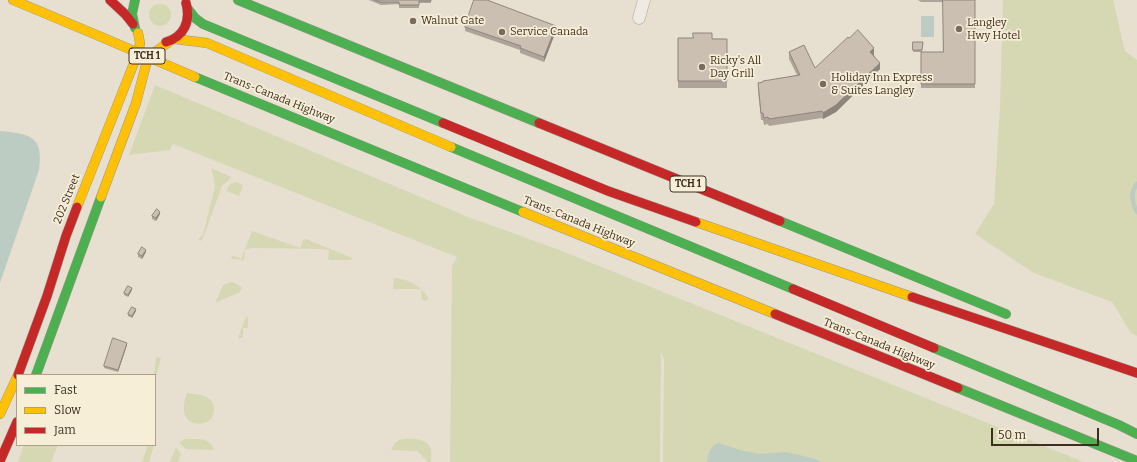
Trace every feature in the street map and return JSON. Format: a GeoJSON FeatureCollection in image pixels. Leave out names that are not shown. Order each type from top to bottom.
{"type":"FeatureCollection","features":[{"type":"Feature","properties":{"kind":"main road","name":"Trans-Canada Highway"},"geometry":{"type":"LineString","coordinates":[[13,0],[195,77],[572,232],[1137,461]]}},
{"type":"Feature","properties":{"kind":"main road"},"geometry":{"type":"LineString","coordinates":[[110,0],[124,14],[138,33],[151,42],[172,40],[207,44],[431,139],[867,318],[1137,434]]}},
{"type":"Feature","properties":{"kind":"main road"},"geometry":{"type":"LineString","coordinates":[[132,24],[131,14],[132,6],[135,0]]}},
{"type":"Feature","properties":{"kind":"main road","name":"TCH 1"},"geometry":{"type":"LineString","coordinates":[[238,0],[1012,317]]}},
{"type":"Feature","properties":{"kind":"main road"},"geometry":{"type":"LineString","coordinates":[[36,374],[136,102],[147,61],[155,52],[181,34],[186,26],[188,18],[186,4]]}},
{"type":"Feature","properties":{"kind":"main road"},"geometry":{"type":"LineString","coordinates":[[186,4],[195,18],[202,24],[608,191],[737,237],[1137,373]]}},
{"type":"Feature","properties":{"kind":"main road","name":"202 Street"},"geometry":{"type":"LineString","coordinates":[[18,374],[47,296],[66,236],[138,53],[140,43],[138,33]]}},
{"type":"Feature","properties":{"kind":"main road"},"geometry":{"type":"LineString","coordinates":[[1071,341],[1137,368]]}},
{"type":"Feature","properties":{"kind":"main road","name":"202 Street"},"geometry":{"type":"LineString","coordinates":[[0,414],[16,378]]}},
{"type":"Feature","properties":{"kind":"main road"},"geometry":{"type":"LineString","coordinates":[[0,461],[16,424]]}},
{"type":"Feature","properties":{"kind":"street"},"geometry":{"type":"LineString","coordinates":[[639,18],[644,0]]}},
{"type":"Feature","properties":{"kind":"green space"},"geometry":{"type":"Polygon","coordinates":[[[1003,0],[1113,0],[1125,51],[1137,60],[1137,336],[1131,333],[1112,302],[1034,273],[975,234],[994,204],[1000,106],[1003,0]]]}},
{"type":"Feature","properties":{"kind":"green space"},"geometry":{"type":"Polygon","coordinates":[[[160,4],[168,7],[171,15],[168,23],[160,26],[152,23],[149,15],[152,7],[160,4]]]}},
{"type":"Feature","properties":{"kind":"green space"},"geometry":{"type":"Polygon","coordinates":[[[155,85],[468,217],[557,249],[1084,462],[663,462],[664,360],[661,352],[660,462],[450,462],[452,266],[457,257],[173,144],[170,150],[129,155],[155,85]]]}},
{"type":"Feature","properties":{"kind":"green space"},"geometry":{"type":"Polygon","coordinates":[[[211,168],[231,176],[222,186],[202,241],[198,239],[203,235],[215,186],[211,168]]]}},
{"type":"Feature","properties":{"kind":"green space"},"geometry":{"type":"Polygon","coordinates":[[[236,182],[243,185],[239,196],[226,191],[230,184],[236,182]]]}},
{"type":"Feature","properties":{"kind":"green space"},"geometry":{"type":"Polygon","coordinates":[[[252,231],[300,248],[303,240],[306,239],[352,258],[352,260],[330,260],[328,259],[329,250],[323,249],[251,248],[245,250],[244,260],[232,259],[231,255],[241,259],[252,231]]]}},
{"type":"Feature","properties":{"kind":"green space"},"geometry":{"type":"Polygon","coordinates":[[[394,278],[409,281],[421,289],[393,289],[394,278]]]}},
{"type":"Feature","properties":{"kind":"green space"},"geometry":{"type":"Polygon","coordinates":[[[232,282],[242,288],[240,292],[215,303],[223,285],[232,282]]]}},
{"type":"Feature","properties":{"kind":"green space"},"geometry":{"type":"Polygon","coordinates":[[[421,289],[428,297],[426,301],[422,300],[421,289]]]}},
{"type":"Feature","properties":{"kind":"green space"},"geometry":{"type":"Polygon","coordinates":[[[246,317],[248,317],[248,328],[243,328],[243,337],[239,339],[238,337],[246,317]]]}},
{"type":"Feature","properties":{"kind":"green space"},"geometry":{"type":"Polygon","coordinates":[[[156,357],[161,358],[156,377],[156,374],[154,374],[156,357]]]}},
{"type":"Feature","properties":{"kind":"green space"},"geometry":{"type":"Polygon","coordinates":[[[187,393],[198,394],[210,400],[214,408],[213,415],[210,420],[200,424],[189,421],[184,411],[187,393]]]}},
{"type":"Feature","properties":{"kind":"green space"},"geometry":{"type":"Polygon","coordinates":[[[186,439],[199,439],[207,441],[214,450],[186,449],[179,442],[186,439]]]}},
{"type":"Feature","properties":{"kind":"green space"},"geometry":{"type":"Polygon","coordinates":[[[417,439],[426,442],[431,449],[431,462],[428,462],[417,451],[391,450],[394,444],[399,440],[417,439]]]}},
{"type":"Feature","properties":{"kind":"green space"},"geometry":{"type":"Polygon","coordinates":[[[24,446],[58,446],[51,462],[18,462],[24,446]]]}},
{"type":"Feature","properties":{"kind":"green space"},"geometry":{"type":"Polygon","coordinates":[[[148,446],[154,446],[149,462],[142,462],[148,446]]]}},
{"type":"Feature","properties":{"kind":"green space"},"geometry":{"type":"Polygon","coordinates":[[[176,447],[181,454],[178,462],[170,462],[176,447]]]}},
{"type":"Feature","properties":{"kind":"shaded area"},"geometry":{"type":"Polygon","coordinates":[[[921,16],[934,16],[934,37],[921,37],[921,16]]]}},
{"type":"Feature","properties":{"kind":"shaded area"},"geometry":{"type":"Polygon","coordinates":[[[0,131],[19,133],[32,138],[37,143],[40,158],[39,170],[0,283],[0,131]]]}},
{"type":"Feature","properties":{"kind":"shaded area"},"geometry":{"type":"Polygon","coordinates":[[[718,443],[759,454],[786,452],[822,462],[707,462],[710,451],[713,446],[718,443]]]}},
{"type":"Feature","properties":{"kind":"building"},"geometry":{"type":"Polygon","coordinates":[[[375,0],[431,1],[419,1],[419,5],[399,5],[399,2],[381,2],[375,0]]]}},
{"type":"Feature","properties":{"kind":"building"},"geometry":{"type":"Polygon","coordinates":[[[474,0],[487,0],[556,26],[544,57],[520,48],[521,46],[465,27],[474,0]]]}},
{"type":"Feature","properties":{"kind":"building","name":"Langley Hwy Hotel"},"geometry":{"type":"Polygon","coordinates":[[[943,0],[975,0],[975,84],[921,84],[921,52],[943,52],[943,0]]]}},
{"type":"Feature","properties":{"kind":"building","name":"Holiday Inn Express & Suites Langley"},"geometry":{"type":"Polygon","coordinates":[[[858,30],[874,48],[870,52],[880,63],[836,105],[823,113],[822,111],[769,119],[768,117],[764,118],[763,113],[761,113],[758,83],[800,75],[789,52],[804,45],[815,68],[848,37],[849,38],[858,30]]]}},
{"type":"Feature","properties":{"kind":"building","name":"Ricky's All Day Grill"},"geometry":{"type":"Polygon","coordinates":[[[693,33],[712,33],[712,39],[727,39],[727,81],[678,81],[678,38],[693,38],[693,33]]]}},
{"type":"Feature","properties":{"kind":"building"},"geometry":{"type":"Polygon","coordinates":[[[913,42],[923,42],[922,50],[913,50],[913,42]]]}},
{"type":"Feature","properties":{"kind":"building"},"geometry":{"type":"Polygon","coordinates":[[[157,209],[160,212],[156,218],[152,216],[157,209]]]}},
{"type":"Feature","properties":{"kind":"building"},"geometry":{"type":"Polygon","coordinates":[[[142,247],[146,250],[142,256],[138,254],[142,247]]]}},
{"type":"Feature","properties":{"kind":"building"},"geometry":{"type":"Polygon","coordinates":[[[128,286],[132,288],[128,295],[124,293],[128,286]]]}},
{"type":"Feature","properties":{"kind":"building"},"geometry":{"type":"Polygon","coordinates":[[[132,307],[136,309],[132,316],[128,314],[132,307]]]}},
{"type":"Feature","properties":{"kind":"building"},"geometry":{"type":"Polygon","coordinates":[[[113,338],[127,343],[118,370],[104,366],[113,338]]]}},
{"type":"Feature","properties":{"kind":"waterway"},"geometry":{"type":"LineString","coordinates":[[1137,184],[1133,191],[1132,198],[1137,212]]}},
{"type":"Feature","properties":{"kind":"traffic: fast"},"geometry":{"type":"LineString","coordinates":[[135,0],[132,14],[135,28]]}},
{"type":"Feature","properties":{"kind":"traffic: fast"},"geometry":{"type":"LineString","coordinates":[[238,0],[539,123]]}},
{"type":"Feature","properties":{"kind":"traffic: fast"},"geometry":{"type":"LineString","coordinates":[[188,9],[195,18],[203,24],[443,123]]}},
{"type":"Feature","properties":{"kind":"traffic: fast"},"geometry":{"type":"LineString","coordinates":[[195,77],[523,212]]}},
{"type":"Feature","properties":{"kind":"traffic: fast"},"geometry":{"type":"LineString","coordinates":[[451,147],[793,289]]}},
{"type":"Feature","properties":{"kind":"traffic: fast"},"geometry":{"type":"LineString","coordinates":[[36,374],[101,197]]}},
{"type":"Feature","properties":{"kind":"traffic: fast"},"geometry":{"type":"LineString","coordinates":[[780,221],[1006,314]]}},
{"type":"Feature","properties":{"kind":"traffic: fast"},"geometry":{"type":"LineString","coordinates":[[934,348],[1119,425],[1137,434]]}},
{"type":"Feature","properties":{"kind":"traffic: fast"},"geometry":{"type":"LineString","coordinates":[[958,388],[1137,461]]}},
{"type":"Feature","properties":{"kind":"traffic: slow"},"geometry":{"type":"LineString","coordinates":[[13,0],[99,36]]}},
{"type":"Feature","properties":{"kind":"traffic: slow"},"geometry":{"type":"LineString","coordinates":[[77,207],[138,53],[140,43],[138,33]]}},
{"type":"Feature","properties":{"kind":"traffic: slow"},"geometry":{"type":"LineString","coordinates":[[99,36],[195,77]]}},
{"type":"Feature","properties":{"kind":"traffic: slow"},"geometry":{"type":"LineString","coordinates":[[175,39],[207,43],[451,147]]}},
{"type":"Feature","properties":{"kind":"traffic: slow"},"geometry":{"type":"LineString","coordinates":[[101,197],[136,103],[147,61],[155,52],[169,42]]}},
{"type":"Feature","properties":{"kind":"traffic: slow"},"geometry":{"type":"LineString","coordinates":[[523,212],[775,314]]}},
{"type":"Feature","properties":{"kind":"traffic: slow"},"geometry":{"type":"LineString","coordinates":[[696,222],[912,297]]}},
{"type":"Feature","properties":{"kind":"traffic: slow"},"geometry":{"type":"LineString","coordinates":[[0,414],[16,379]]}},
{"type":"Feature","properties":{"kind":"traffic: jam"},"geometry":{"type":"LineString","coordinates":[[110,0],[133,24]]}},
{"type":"Feature","properties":{"kind":"traffic: jam"},"geometry":{"type":"LineString","coordinates":[[166,42],[172,40],[182,32],[185,27],[188,16],[186,3]]}},
{"type":"Feature","properties":{"kind":"traffic: jam"},"geometry":{"type":"LineString","coordinates":[[443,123],[608,191],[696,222]]}},
{"type":"Feature","properties":{"kind":"traffic: jam"},"geometry":{"type":"LineString","coordinates":[[539,123],[780,221]]}},
{"type":"Feature","properties":{"kind":"traffic: jam"},"geometry":{"type":"LineString","coordinates":[[18,374],[77,207]]}},
{"type":"Feature","properties":{"kind":"traffic: jam"},"geometry":{"type":"LineString","coordinates":[[793,289],[934,348]]}},
{"type":"Feature","properties":{"kind":"traffic: jam"},"geometry":{"type":"LineString","coordinates":[[912,297],[1137,373]]}},
{"type":"Feature","properties":{"kind":"traffic: jam"},"geometry":{"type":"LineString","coordinates":[[775,314],[958,388]]}},
{"type":"Feature","properties":{"kind":"traffic: jam"},"geometry":{"type":"LineString","coordinates":[[0,461],[16,424]]}},
{"type":"Feature","properties":{"kind":"place","name":"Walnut Gate"},"geometry":{"type":"Point","coordinates":[413,21]}},
{"type":"Feature","properties":{"kind":"place","name":"Langley Hwy Hotel"},"geometry":{"type":"Point","coordinates":[959,29]}},
{"type":"Feature","properties":{"kind":"place","name":"Service Canada"},"geometry":{"type":"Point","coordinates":[502,32]}},
{"type":"Feature","properties":{"kind":"place","name":"Ricky's All Day Grill"},"geometry":{"type":"Point","coordinates":[702,67]}},
{"type":"Feature","properties":{"kind":"place","name":"Holiday Inn Express & Suites Langley"},"geometry":{"type":"Point","coordinates":[823,84]}}]}
